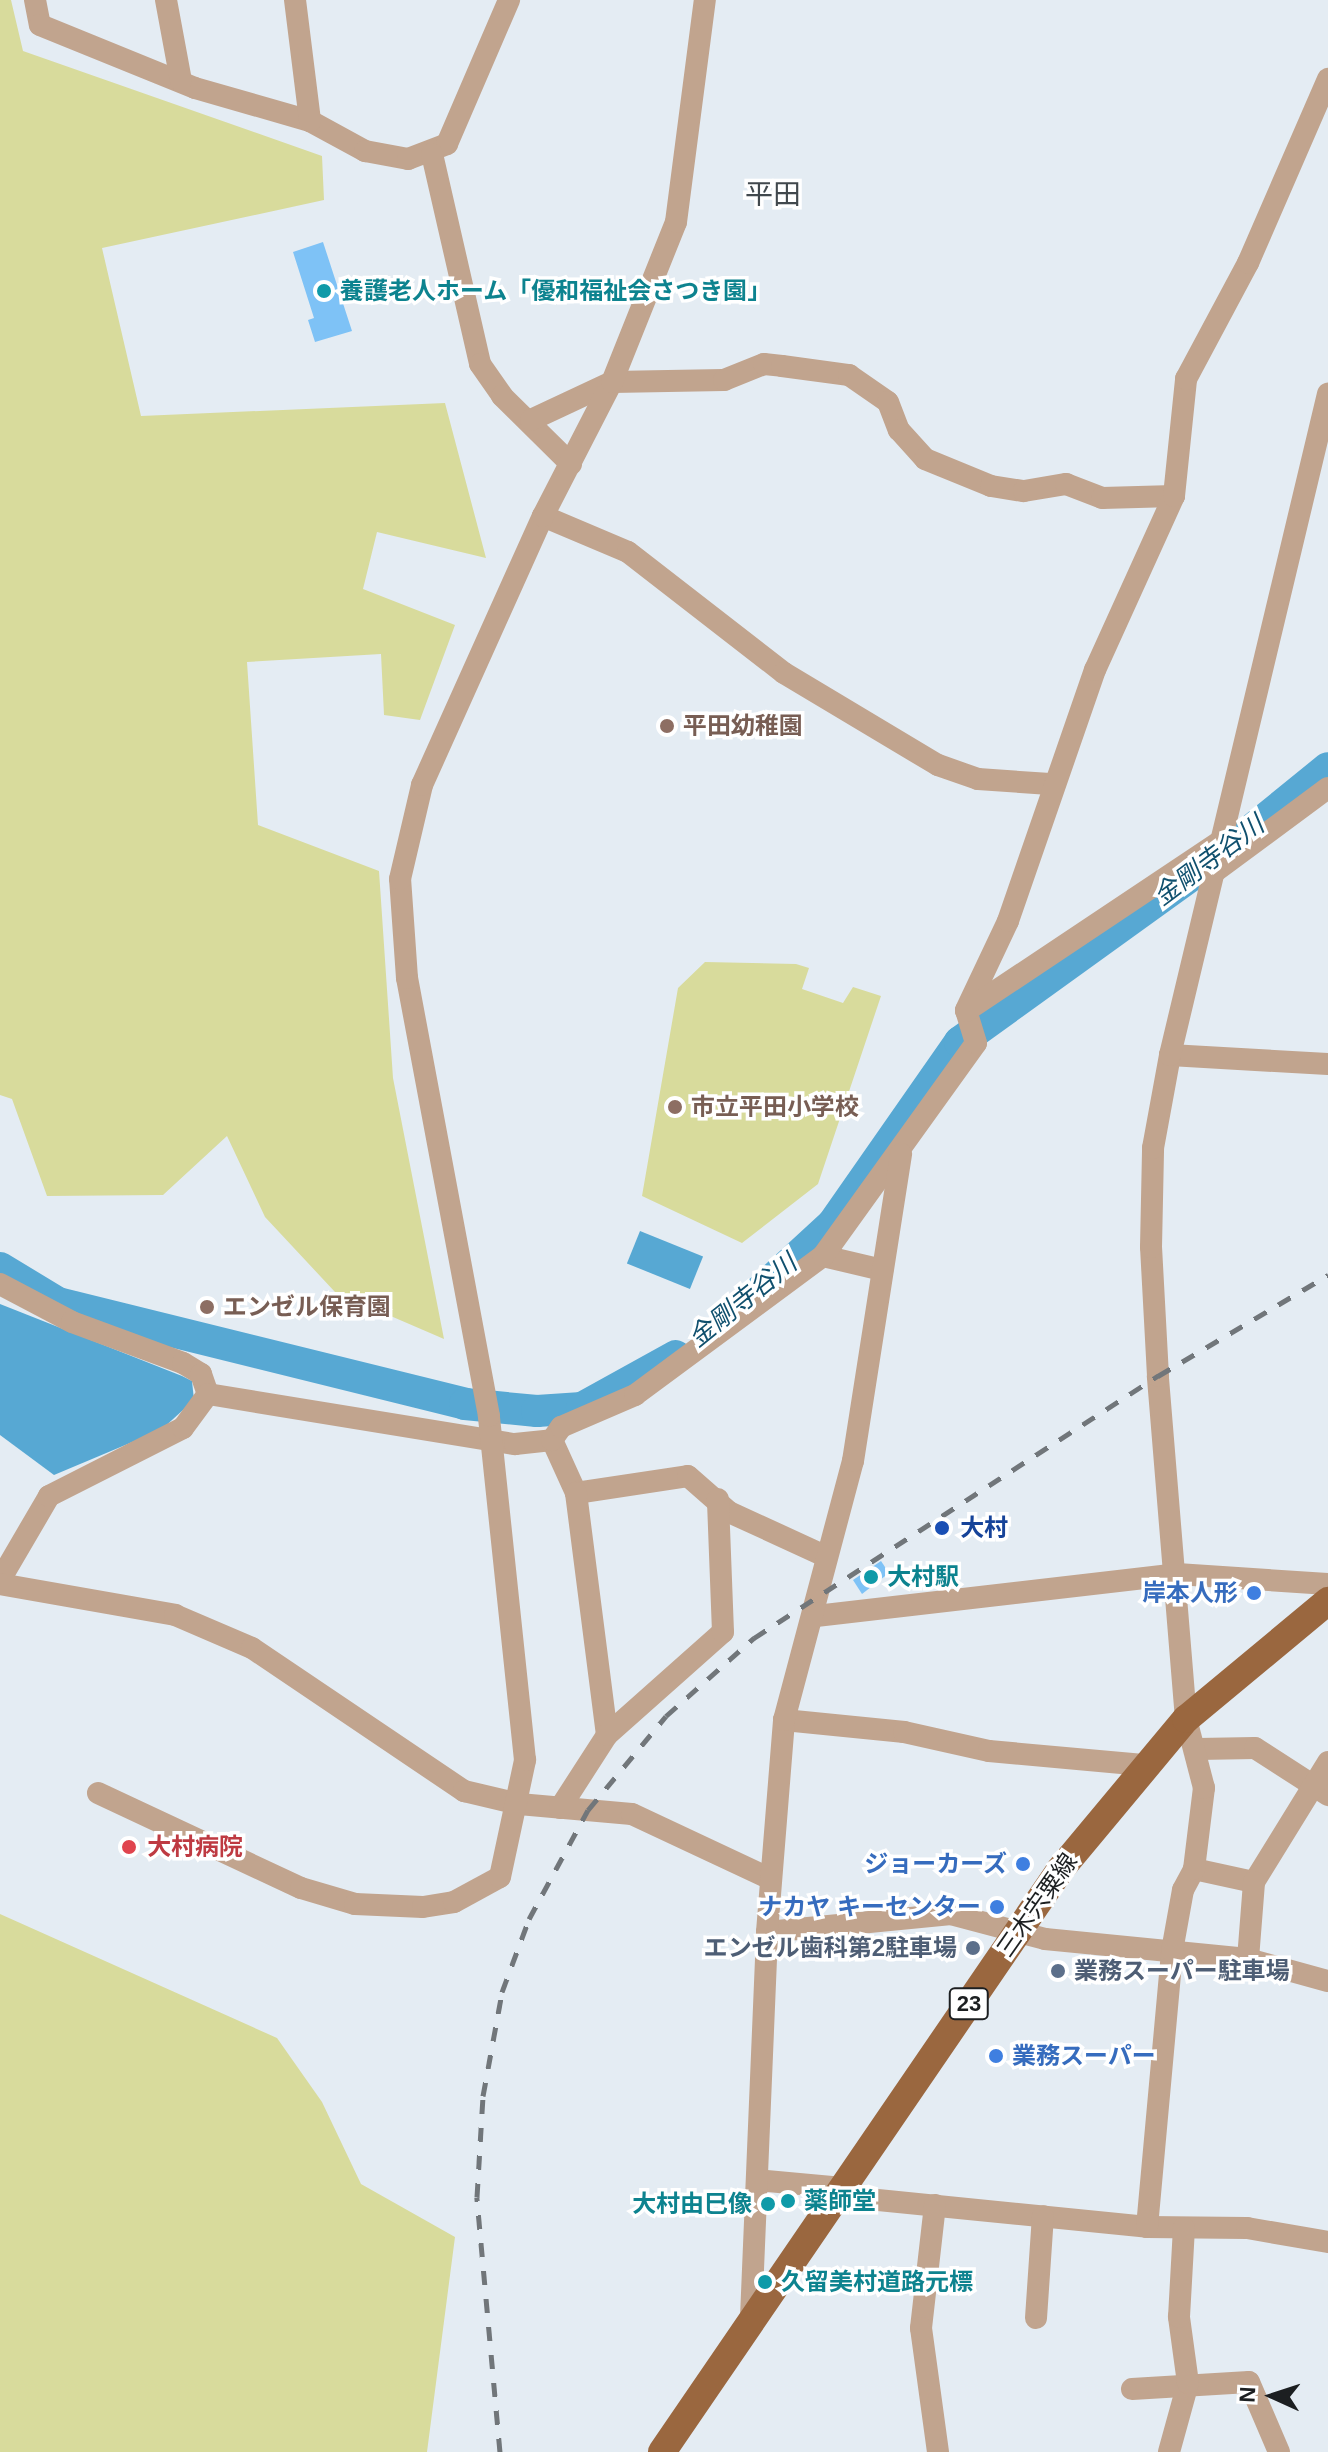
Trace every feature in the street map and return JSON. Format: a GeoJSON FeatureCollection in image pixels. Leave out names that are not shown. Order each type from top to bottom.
{"type":"FeatureCollection","features":[{"type":"Feature","properties":{"kind":"main road","name":"三木宍粟線"},"geometry":{"type":"LineString","coordinates":[[662,2452],[751,2317],[1018,1932],[1143,1765],[1186,1719],[1328,1601]]}},
{"type":"Feature","properties":{"kind":"street"},"geometry":{"type":"LineString","coordinates":[[35,0],[40,25],[181,81],[310,121],[365,151],[408,159],[432,154],[447,144],[473,93],[509,0]]}},
{"type":"Feature","properties":{"kind":"street"},"geometry":{"type":"LineString","coordinates":[[166,0],[181,81]]}},
{"type":"Feature","properties":{"kind":"street"},"geometry":{"type":"LineString","coordinates":[[295,0],[310,121]]}},
{"type":"Feature","properties":{"kind":"street"},"geometry":{"type":"LineString","coordinates":[[98,1793],[301,1888],[355,1904],[423,1907],[454,1902],[500,1877],[519,1804],[525,1760],[492,1438],[407,978],[400,879],[422,785],[543,516],[612,382],[676,222],[705,0]]}},
{"type":"Feature","properties":{"kind":"street"},"geometry":{"type":"LineString","coordinates":[[208,1394],[515,1444],[552,1440],[561,1427],[595,1418],[685,1362],[823,1256],[976,1043],[966,1011],[1008,921],[1050,784],[1174,496],[1186,379],[1248,263],[1328,79]]}},
{"type":"Feature","properties":{"kind":"street"},"geometry":{"type":"LineString","coordinates":[[432,154],[480,364],[502,396],[531,420],[571,464]]}},
{"type":"Feature","properties":{"kind":"street"},"geometry":{"type":"LineString","coordinates":[[531,420],[612,382],[724,380],[764,364],[849,375],[888,402],[899,430],[925,459],[991,486],[1024,491],[1066,484],[1102,498],[1174,496]]}},
{"type":"Feature","properties":{"kind":"street"},"geometry":{"type":"LineString","coordinates":[[1147,2227],[1172,1951],[1183,1890],[1194,1869],[1204,1788],[1198,1749],[1186,1719],[1151,1247],[1153,1148],[1170,1055],[1328,394]]}},
{"type":"Feature","properties":{"kind":"street"},"geometry":{"type":"LineString","coordinates":[[543,516],[628,552],[784,673],[910,750],[978,779],[1050,784]]}},
{"type":"Feature","properties":{"kind":"street"},"geometry":{"type":"LineString","coordinates":[[1213,873],[1328,788]]}},
{"type":"Feature","properties":{"kind":"street"},"geometry":{"type":"LineString","coordinates":[[966,1011],[1221,841]]}},
{"type":"Feature","properties":{"kind":"street"},"geometry":{"type":"LineString","coordinates":[[1170,1055],[1328,1064]]}},
{"type":"Feature","properties":{"kind":"street"},"geometry":{"type":"LineString","coordinates":[[751,2317],[767,1932],[784,1720],[798,1653],[816,1616],[823,1555],[853,1461],[901,1149]]}},
{"type":"Feature","properties":{"kind":"street"},"geometry":{"type":"LineString","coordinates":[[823,1256],[882,1270]]}},
{"type":"Feature","properties":{"kind":"street"},"geometry":{"type":"LineString","coordinates":[[0,1284],[72,1322],[183,1363],[201,1374],[208,1394]]}},
{"type":"Feature","properties":{"kind":"street"},"geometry":{"type":"LineString","coordinates":[[208,1394],[183,1428],[49,1496],[0,1582],[175,1615],[252,1648],[464,1791],[519,1804],[632,1814],[771,1879]]}},
{"type":"Feature","properties":{"kind":"street"},"geometry":{"type":"LineString","coordinates":[[552,1440],[576,1493],[607,1735]]}},
{"type":"Feature","properties":{"kind":"street"},"geometry":{"type":"LineString","coordinates":[[576,1493],[688,1476],[718,1499],[729,1512],[786,1543],[823,1555]]}},
{"type":"Feature","properties":{"kind":"street"},"geometry":{"type":"LineString","coordinates":[[560,1808],[607,1735],[723,1632],[718,1499]]}},
{"type":"Feature","properties":{"kind":"street"},"geometry":{"type":"LineString","coordinates":[[816,1616],[1177,1574],[1328,1584]]}},
{"type":"Feature","properties":{"kind":"street"},"geometry":{"type":"LineString","coordinates":[[784,1720],[904,1732],[989,1751],[1143,1765]]}},
{"type":"Feature","properties":{"kind":"street"},"geometry":{"type":"LineString","coordinates":[[1198,1749],[1255,1748],[1321,1791]]}},
{"type":"Feature","properties":{"kind":"street"},"geometry":{"type":"LineString","coordinates":[[1248,1959],[1254,1882],[1321,1791],[1328,1762]]}},
{"type":"Feature","properties":{"kind":"street"},"geometry":{"type":"LineString","coordinates":[[1194,1869],[1254,1882]]}},
{"type":"Feature","properties":{"kind":"street"},"geometry":{"type":"LineString","coordinates":[[767,1932],[940,1913],[1018,1932],[1248,1959],[1328,1981]]}},
{"type":"Feature","properties":{"kind":"street"},"geometry":{"type":"LineString","coordinates":[[757,2180],[935,2205],[1147,2227],[1247,2228],[1328,2242]]}},
{"type":"Feature","properties":{"kind":"street"},"geometry":{"type":"LineString","coordinates":[[935,2205],[921,2328],[938,2452]]}},
{"type":"Feature","properties":{"kind":"street"},"geometry":{"type":"LineString","coordinates":[[1036,2318],[1043,2216]]}},
{"type":"Feature","properties":{"kind":"street"},"geometry":{"type":"LineString","coordinates":[[1169,2452],[1188,2383],[1179,2317],[1184,2228]]}},
{"type":"Feature","properties":{"kind":"street"},"geometry":{"type":"LineString","coordinates":[[1132,2389],[1188,2383],[1249,2382],[1279,2452]]}},
{"type":"Feature","properties":{"kind":"green space"},"geometry":{"type":"Polygon","coordinates":[[[0,0],[11,0],[23,51],[322,156],[324,200],[102,248],[141,416],[445,403],[486,558],[377,532],[363,589],[455,625],[420,720],[384,715],[381,654],[247,662],[258,825],[379,871],[393,1078],[444,1339],[335,1292],[265,1217],[227,1136],[163,1195],[47,1196],[12,1099],[0,1095],[0,0]]]}},
{"type":"Feature","properties":{"kind":"green space"},"geometry":{"type":"Polygon","coordinates":[[[705,962],[796,964],[809,968],[802,989],[843,1003],[853,987],[881,996],[818,1184],[742,1243],[642,1196],[678,988],[705,962]]]}},
{"type":"Feature","properties":{"kind":"green space"},"geometry":{"type":"Polygon","coordinates":[[[0,1914],[277,2038],[322,2102],[361,2184],[455,2237],[427,2452],[0,2452],[0,1914]]]}},
{"type":"Feature","properties":{"kind":"water"},"geometry":{"type":"Polygon","coordinates":[[[640,1231],[703,1256],[690,1289],[627,1263],[640,1231]]]}},
{"type":"Feature","properties":{"kind":"water"},"geometry":{"type":"Polygon","coordinates":[[[0,1304],[182,1376],[192,1381],[194,1400],[161,1430],[54,1475],[0,1435],[0,1304]]]}},
{"type":"Feature","properties":{"kind":"building","name":"養護老人ホーム「優和福祉会さつき園」"},"geometry":{"type":"Polygon","coordinates":[[[323,242],[352,331],[315,342],[308,320],[314,318],[293,252],[323,242]]]}},
{"type":"Feature","properties":{"kind":"building","name":"大村駅"},"geometry":{"type":"Polygon","coordinates":[[[881,1561],[889,1573],[862,1594],[853,1580],[881,1561]]]}},
{"type":"Feature","properties":{"kind":"waterway","name":"金剛寺谷川"},"geometry":{"type":"LineString","coordinates":[[746,1304],[833,1224],[960,1042],[1237,842],[1328,768]]}},
{"type":"Feature","properties":{"kind":"waterway","name":"金剛寺谷川"},"geometry":{"type":"LineString","coordinates":[[0,1268],[58,1303],[465,1404],[537,1411],[582,1408],[676,1356]]}},
{"type":"Feature","properties":{"kind":"railway"},"geometry":{"type":"LineString","coordinates":[[500,2452],[477,2197],[483,2096],[502,1992],[529,1919],[588,1810],[666,1716],[754,1638],[1158,1376],[1328,1275]]}},
{"type":"Feature","properties":{"kind":"place","name":"養護老人ホーム「優和福祉会さつき園」"},"geometry":{"type":"Point","coordinates":[324,291]}},
{"type":"Feature","properties":{"kind":"place","name":"平田幼稚園"},"geometry":{"type":"Point","coordinates":[667,726]}},
{"type":"Feature","properties":{"kind":"place","name":"市立平田小学校"},"geometry":{"type":"Point","coordinates":[675,1107]}},
{"type":"Feature","properties":{"kind":"place","name":"エンゼル保育園"},"geometry":{"type":"Point","coordinates":[207,1307]}},
{"type":"Feature","properties":{"kind":"place","name":"大村"},"geometry":{"type":"Point","coordinates":[942,1528]}},
{"type":"Feature","properties":{"kind":"place","name":"大村駅"},"geometry":{"type":"Point","coordinates":[871,1577]}},
{"type":"Feature","properties":{"kind":"place","name":"岸本人形"},"geometry":{"type":"Point","coordinates":[1254,1593]}},
{"type":"Feature","properties":{"kind":"place","name":"大村病院"},"geometry":{"type":"Point","coordinates":[129,1847]}},
{"type":"Feature","properties":{"kind":"place","name":"ジョーカーズ"},"geometry":{"type":"Point","coordinates":[1023,1864]}},
{"type":"Feature","properties":{"kind":"place","name":"ナカヤ キーセンター"},"geometry":{"type":"Point","coordinates":[997,1907]}},
{"type":"Feature","properties":{"kind":"place","name":"エンゼル歯科第2駐車場"},"geometry":{"type":"Point","coordinates":[973,1948]}},
{"type":"Feature","properties":{"kind":"place","name":"業務スーパー駐車場"},"geometry":{"type":"Point","coordinates":[1058,1971]}},
{"type":"Feature","properties":{"kind":"place","name":"業務スーパー"},"geometry":{"type":"Point","coordinates":[996,2056]}},
{"type":"Feature","properties":{"kind":"place","name":"薬師堂"},"geometry":{"type":"Point","coordinates":[788,2201]}},
{"type":"Feature","properties":{"kind":"place","name":"大村由巳像"},"geometry":{"type":"Point","coordinates":[768,2204]}},
{"type":"Feature","properties":{"kind":"place","name":"久留美村道路元標"},"geometry":{"type":"Point","coordinates":[765,2282]}},
{"type":"Feature","properties":{"kind":"district","name":"平田"},"geometry":{"type":"Point","coordinates":[773,195]}}]}
